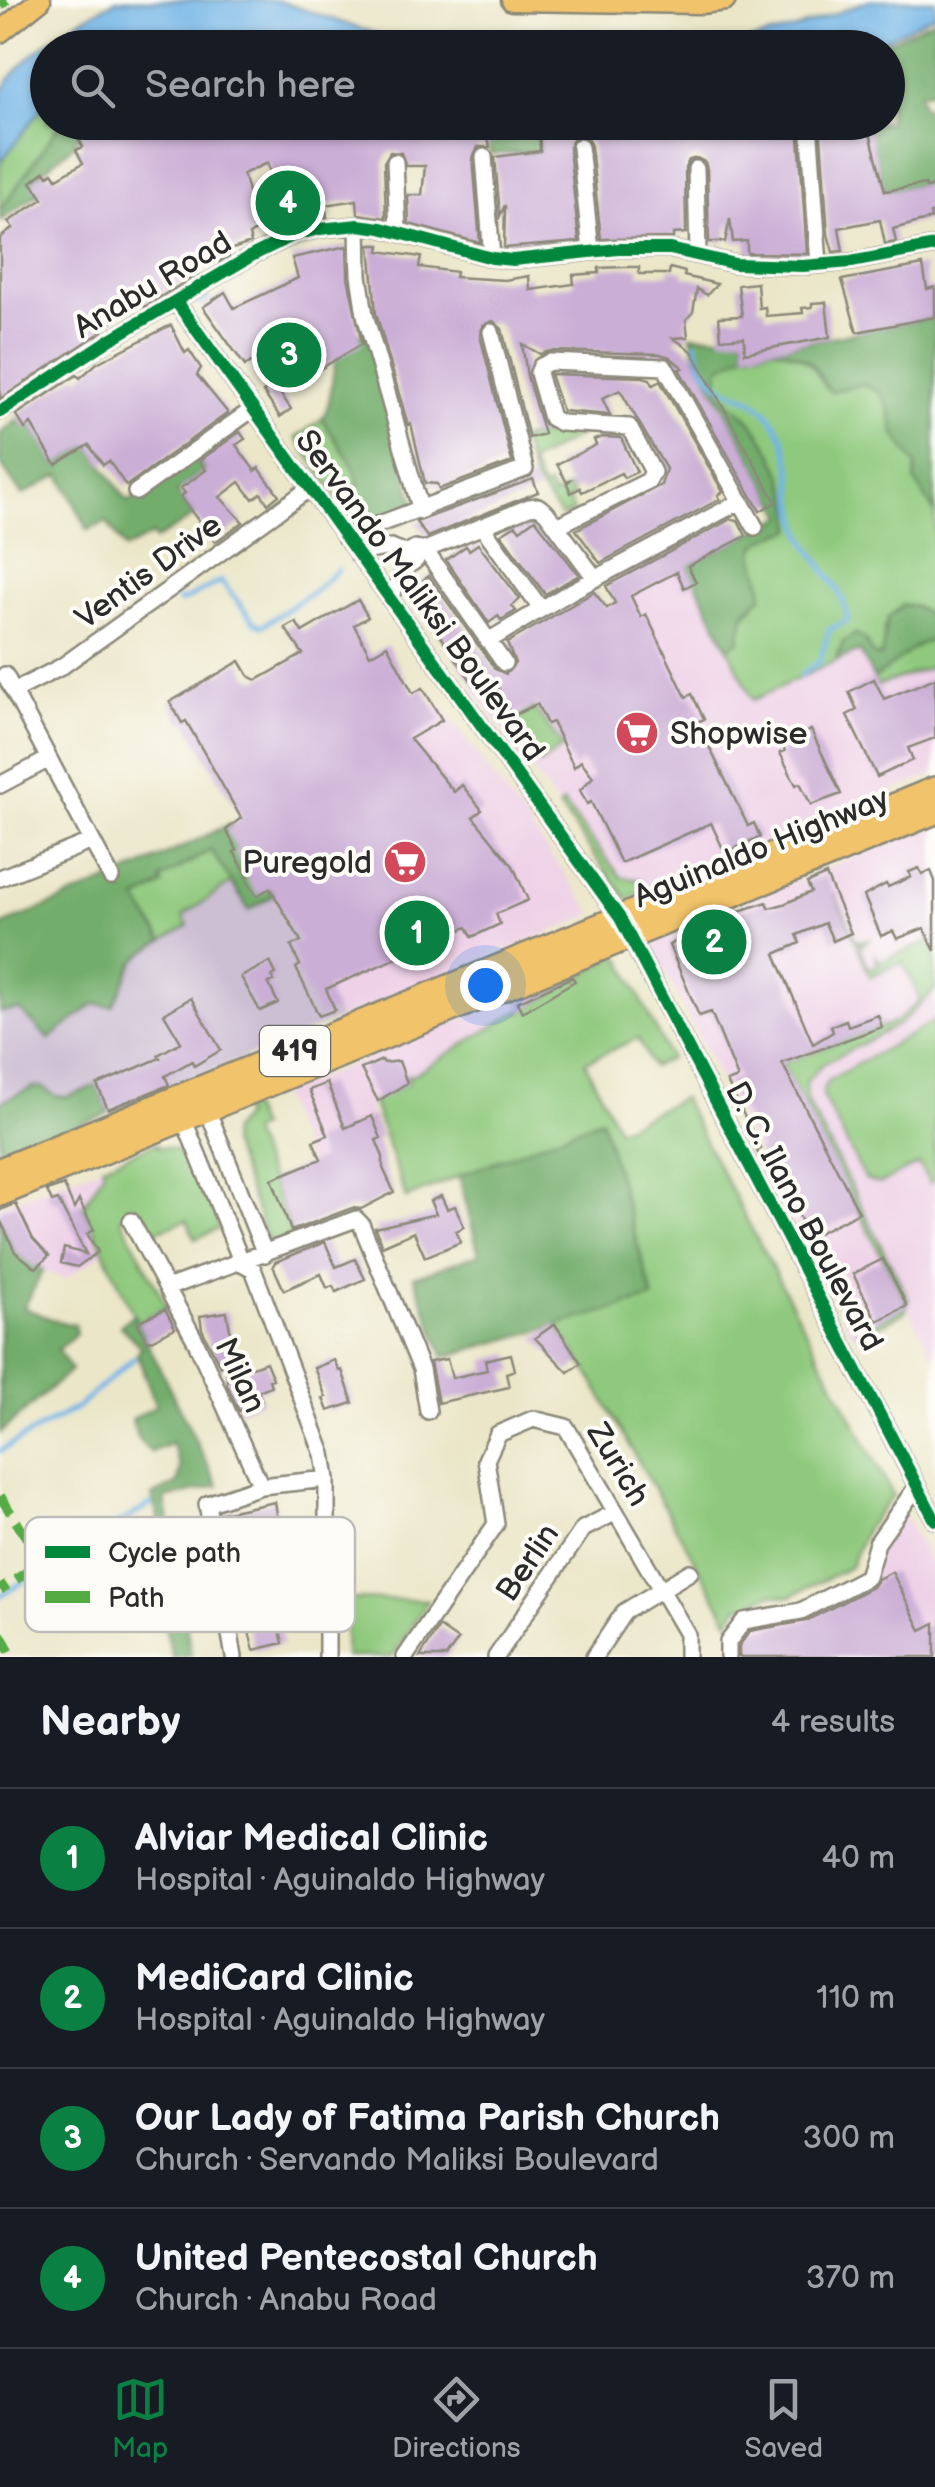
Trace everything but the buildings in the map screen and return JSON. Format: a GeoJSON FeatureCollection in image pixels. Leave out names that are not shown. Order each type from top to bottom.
{"type":"FeatureCollection","features":[{"type":"Feature","properties":{"kind":"highway","name":"Aguinaldo Highway"},"geometry":{"type":"LineString","coordinates":[[0,1193],[191,1104],[624,927],[935,790]]}},
{"type":"Feature","properties":{"kind":"highway","name":"Aguinaldo Highway"},"geometry":{"type":"LineString","coordinates":[[624,927],[935,811]]}},
{"type":"Feature","properties":{"kind":"highway","name":"Aguinaldo Highway"},"geometry":{"type":"LineString","coordinates":[[0,1171],[191,1104]]}},
{"type":"Feature","properties":{"kind":"main road"},"geometry":{"type":"LineString","coordinates":[[0,32],[40,0]]}},
{"type":"Feature","properties":{"kind":"main road"},"geometry":{"type":"LineString","coordinates":[[512,0],[725,0]]}},
{"type":"Feature","properties":{"kind":"street"},"geometry":{"type":"LineString","coordinates":[[810,140],[819,265]]}},
{"type":"Feature","properties":{"kind":"street"},"geometry":{"type":"LineString","coordinates":[[580,147],[591,251]]}},
{"type":"Feature","properties":{"kind":"street"},"geometry":{"type":"LineString","coordinates":[[484,157],[492,258]]}},
{"type":"Feature","properties":{"kind":"street"},"geometry":{"type":"LineString","coordinates":[[395,162],[398,231]]}},
{"type":"Feature","properties":{"kind":"street"},"geometry":{"type":"LineString","coordinates":[[696,169],[698,255]]}},
{"type":"Feature","properties":{"kind":"street"},"geometry":{"type":"LineString","coordinates":[[358,226],[358,275],[365,316],[421,510]]}},
{"type":"Feature","properties":{"kind":"street","name":"Anabu Road"},"geometry":{"type":"LineString","coordinates":[[0,412],[111,339],[264,248],[320,228],[358,226],[398,231],[492,258],[513,260],[591,251],[670,250],[749,266],[819,265],[935,246]]}},
{"type":"Feature","properties":{"kind":"street","name":"Servando Maliksi Boulevard"},"geometry":{"type":"LineString","coordinates":[[177,303],[624,927]]}},
{"type":"Feature","properties":{"kind":"street"},"geometry":{"type":"LineString","coordinates":[[345,537],[525,469],[491,332]]}},
{"type":"Feature","properties":{"kind":"street"},"geometry":{"type":"LineString","coordinates":[[557,526],[648,481],[652,472],[629,428],[561,423],[550,418],[538,376],[541,366],[550,362],[665,367],[755,527]]}},
{"type":"Feature","properties":{"kind":"street"},"geometry":{"type":"LineString","coordinates":[[136,492],[254,409]]}},
{"type":"Feature","properties":{"kind":"street","name":"Ventis Drive"},"geometry":{"type":"LineString","coordinates":[[14,691],[61,668],[310,488]]}},
{"type":"Feature","properties":{"kind":"street"},"geometry":{"type":"LineString","coordinates":[[488,641],[595,578],[742,502]]}},
{"type":"Feature","properties":{"kind":"street"},"geometry":{"type":"LineString","coordinates":[[390,598],[406,560],[534,506],[543,508],[595,578]]}},
{"type":"Feature","properties":{"kind":"street"},"geometry":{"type":"LineString","coordinates":[[482,526],[541,609]]}},
{"type":"Feature","properties":{"kind":"street"},"geometry":{"type":"LineString","coordinates":[[358,554],[390,547],[406,560]]}},
{"type":"Feature","properties":{"kind":"street"},"geometry":{"type":"LineString","coordinates":[[425,550],[504,663]]}},
{"type":"Feature","properties":{"kind":"street"},"geometry":{"type":"LineString","coordinates":[[5,675],[111,877]]}},
{"type":"Feature","properties":{"kind":"street"},"geometry":{"type":"LineString","coordinates":[[0,784],[49,759]]}},
{"type":"Feature","properties":{"kind":"street"},"geometry":{"type":"LineString","coordinates":[[0,878],[92,841]]}},
{"type":"Feature","properties":{"kind":"street","name":"D. C. Ilano Boulevard"},"geometry":{"type":"LineString","coordinates":[[624,927],[935,1520]]}},
{"type":"Feature","properties":{"kind":"street"},"geometry":{"type":"LineString","coordinates":[[191,1104],[265,1254]]}},
{"type":"Feature","properties":{"kind":"street"},"geometry":{"type":"LineString","coordinates":[[191,1104],[247,1266],[323,1454],[327,1517]]}},
{"type":"Feature","properties":{"kind":"street"},"geometry":{"type":"LineString","coordinates":[[167,1288],[247,1266],[265,1254],[350,1219],[359,1221],[420,1370],[428,1412]]}},
{"type":"Feature","properties":{"kind":"street","name":"Milan"},"geometry":{"type":"LineString","coordinates":[[130,1221],[218,1388],[261,1486]]}},
{"type":"Feature","properties":{"kind":"street","name":"Zurich"},"geometry":{"type":"LineString","coordinates":[[406,1657],[496,1524],[486,1460],[498,1434],[533,1419],[566,1427],[687,1634],[687,1657]]}},
{"type":"Feature","properties":{"kind":"street"},"geometry":{"type":"LineString","coordinates":[[209,1517],[207,1504],[261,1486],[327,1479]]}},
{"type":"Feature","properties":{"kind":"street"},"geometry":{"type":"LineString","coordinates":[[728,1657],[728,1642],[744,1622],[802,1610],[867,1578],[878,1543],[917,1486]]}},
{"type":"Feature","properties":{"kind":"street","name":"Berlin"},"geometry":{"type":"LineString","coordinates":[[496,1657],[583,1530],[616,1512]]}},
{"type":"Feature","properties":{"kind":"street"},"geometry":{"type":"LineString","coordinates":[[594,1657],[624,1612],[690,1572]]}},
{"type":"Feature","properties":{"kind":"street"},"geometry":{"type":"LineString","coordinates":[[230,1632],[234,1657]]}},
{"type":"Feature","properties":{"kind":"shaded area","name":"Shopwise"},"geometry":{"type":"Polygon","coordinates":[[[688,566],[754,699],[860,650],[877,686],[935,666],[935,774],[627,899],[472,689],[579,623],[688,566]]]}},
{"type":"Feature","properties":{"kind":"shaded area","name":"Puregold"},"geometry":{"type":"Polygon","coordinates":[[[440,704],[594,914],[339,1019],[305,948],[229,824],[440,704]]]}},
{"type":"Feature","properties":{"kind":"shaded area"},"geometry":{"type":"Polygon","coordinates":[[[935,824],[935,1360],[907,1306],[852,1335],[649,941],[935,824]]]}},
{"type":"Feature","properties":{"kind":"shaded area"},"geometry":{"type":"Polygon","coordinates":[[[242,840],[305,948],[339,1019],[15,1151],[0,1132],[0,926],[148,861],[242,840]]]}},
{"type":"Feature","properties":{"kind":"shaded area"},"geometry":{"type":"Polygon","coordinates":[[[513,997],[521,1013],[367,1106],[381,1138],[310,1168],[280,1095],[513,997]]]}},
{"type":"Feature","properties":{"kind":"shaded area"},"geometry":{"type":"Polygon","coordinates":[[[102,1166],[104,1171],[83,1207],[105,1252],[65,1279],[36,1268],[15,1252],[0,1219],[0,1206],[102,1166]]]}},
{"type":"Feature","properties":{"kind":"shaded area"},"geometry":{"type":"Polygon","coordinates":[[[903,1512],[935,1573],[935,1657],[735,1657],[731,1644],[745,1624],[872,1582],[879,1547],[903,1512]]]}},
{"type":"Feature","properties":{"kind":"green space"},"geometry":{"type":"Polygon","coordinates":[[[935,19],[935,90],[919,93],[922,106],[932,111],[935,124],[935,182],[885,191],[872,140],[905,140],[905,34],[935,19]]]}},
{"type":"Feature","properties":{"kind":"green space"},"geometry":{"type":"Polygon","coordinates":[[[30,123],[30,140],[49,140],[0,211],[0,163],[30,123]]]}},
{"type":"Feature","properties":{"kind":"green space"},"geometry":{"type":"Polygon","coordinates":[[[49,140],[76,140],[32,181],[39,193],[0,221],[0,211],[49,140]]]}},
{"type":"Feature","properties":{"kind":"green space"},"geometry":{"type":"Polygon","coordinates":[[[487,140],[539,140],[540,151],[490,154],[487,140]]]}},
{"type":"Feature","properties":{"kind":"green space"},"geometry":{"type":"Polygon","coordinates":[[[935,317],[935,512],[915,481],[916,466],[895,434],[880,392],[862,384],[831,392],[809,361],[774,348],[935,317]]]}},
{"type":"Feature","properties":{"kind":"green space"},"geometry":{"type":"Polygon","coordinates":[[[367,332],[418,515],[365,537],[344,507],[359,483],[352,464],[322,419],[337,356],[352,338],[367,332]]]}},
{"type":"Feature","properties":{"kind":"green space"},"geometry":{"type":"Polygon","coordinates":[[[691,335],[744,337],[745,353],[720,367],[718,387],[721,395],[753,424],[771,452],[793,515],[793,530],[756,546],[763,596],[745,612],[739,641],[728,648],[688,566],[784,516],[698,361],[691,335]]]}},
{"type":"Feature","properties":{"kind":"green space"},"geometry":{"type":"Polygon","coordinates":[[[774,348],[806,361],[825,388],[862,384],[880,392],[895,434],[916,466],[916,481],[935,513],[935,619],[914,606],[884,628],[884,652],[880,658],[872,654],[865,640],[838,651],[836,661],[753,700],[728,648],[739,641],[741,620],[755,604],[762,585],[756,546],[766,537],[792,530],[792,515],[785,483],[771,452],[753,424],[721,395],[718,379],[720,367],[745,353],[774,348]]]}},
{"type":"Feature","properties":{"kind":"green space"},"geometry":{"type":"Polygon","coordinates":[[[18,419],[25,429],[31,424],[56,465],[89,445],[128,502],[195,455],[206,470],[177,492],[194,516],[155,540],[152,535],[125,549],[107,522],[88,530],[60,475],[22,495],[0,463],[0,434],[18,419]]]}},
{"type":"Feature","properties":{"kind":"green space"},"geometry":{"type":"Polygon","coordinates":[[[322,419],[352,464],[359,483],[344,507],[296,438],[322,419]]]}},
{"type":"Feature","properties":{"kind":"green space"},"geometry":{"type":"Polygon","coordinates":[[[584,433],[530,463],[542,488],[548,486],[553,496],[569,488],[573,496],[568,499],[574,512],[561,517],[533,479],[521,439],[584,433]]]}},
{"type":"Feature","properties":{"kind":"green space"},"geometry":{"type":"Polygon","coordinates":[[[902,605],[914,606],[935,619],[935,638],[916,646],[874,679],[860,651],[836,661],[843,642],[856,633],[872,654],[881,657],[888,618],[902,605]]]}},
{"type":"Feature","properties":{"kind":"green space"},"geometry":{"type":"Polygon","coordinates":[[[935,639],[935,666],[877,686],[874,679],[935,639]]]}},
{"type":"Feature","properties":{"kind":"green space"},"geometry":{"type":"Polygon","coordinates":[[[534,708],[563,747],[540,764],[511,724],[534,708]]]}},
{"type":"Feature","properties":{"kind":"green space"},"geometry":{"type":"Polygon","coordinates":[[[563,803],[621,877],[641,880],[647,890],[688,870],[689,873],[627,899],[559,807],[563,803]]]}},
{"type":"Feature","properties":{"kind":"green space"},"geometry":{"type":"Polygon","coordinates":[[[230,824],[274,895],[249,910],[211,850],[161,879],[163,884],[137,900],[163,941],[134,962],[112,1006],[94,1004],[49,1039],[20,1010],[0,1012],[0,926],[128,873],[230,824]]]}},
{"type":"Feature","properties":{"kind":"green space"},"geometry":{"type":"Polygon","coordinates":[[[211,850],[232,882],[183,916],[188,926],[163,941],[137,900],[163,885],[160,880],[211,850]]]}},
{"type":"Feature","properties":{"kind":"green space"},"geometry":{"type":"Polygon","coordinates":[[[834,893],[856,941],[869,939],[860,948],[869,968],[878,965],[875,953],[879,962],[935,939],[935,990],[900,1024],[823,1064],[806,1082],[807,1101],[909,1299],[905,1312],[863,1334],[858,1332],[907,1305],[782,1063],[897,1021],[920,1000],[903,962],[870,976],[857,946],[863,943],[856,943],[834,893]]]}},
{"type":"Feature","properties":{"kind":"green space"},"geometry":{"type":"Polygon","coordinates":[[[615,956],[621,958],[670,1059],[652,1067],[638,1038],[585,1062],[618,1129],[682,1098],[893,1495],[865,1530],[850,1567],[789,1597],[773,1594],[738,1607],[729,1621],[589,1374],[555,1324],[653,1297],[601,1119],[406,1198],[373,1103],[409,1082],[406,1076],[615,956]]]}},
{"type":"Feature","properties":{"kind":"green space"},"geometry":{"type":"Polygon","coordinates":[[[935,1021],[935,1180],[929,1183],[919,1164],[879,1184],[865,1179],[823,1097],[824,1087],[829,1080],[935,1021]]]}},
{"type":"Feature","properties":{"kind":"green space"},"geometry":{"type":"Polygon","coordinates":[[[97,1085],[109,1113],[0,1157],[0,1102],[33,1087],[67,1097],[97,1085]]]}},
{"type":"Feature","properties":{"kind":"green space"},"geometry":{"type":"Polygon","coordinates":[[[249,1106],[259,1127],[251,1133],[292,1235],[273,1242],[268,1240],[230,1143],[231,1131],[244,1116],[241,1109],[249,1106]]]}},
{"type":"Feature","properties":{"kind":"green space"},"geometry":{"type":"Polygon","coordinates":[[[601,1119],[653,1298],[444,1357],[414,1277],[479,1254],[459,1176],[601,1119]]]}},
{"type":"Feature","properties":{"kind":"green space"},"geometry":{"type":"Polygon","coordinates":[[[156,1143],[192,1163],[220,1228],[195,1239],[187,1220],[145,1235],[133,1212],[121,1218],[167,1307],[137,1322],[83,1207],[104,1171],[102,1166],[156,1143]]]}},
{"type":"Feature","properties":{"kind":"green space"},"geometry":{"type":"Polygon","coordinates":[[[0,1219],[15,1252],[43,1270],[24,1308],[61,1323],[75,1324],[76,1333],[58,1350],[71,1370],[0,1433],[0,1219]]]}},
{"type":"Feature","properties":{"kind":"green space"},"geometry":{"type":"Polygon","coordinates":[[[133,1314],[218,1486],[165,1498],[168,1517],[158,1517],[152,1496],[178,1483],[180,1468],[172,1443],[151,1452],[135,1430],[132,1419],[156,1406],[137,1354],[142,1348],[120,1326],[133,1314]]]}},
{"type":"Feature","properties":{"kind":"green space"},"geometry":{"type":"Polygon","coordinates":[[[355,1599],[428,1600],[392,1657],[345,1657],[346,1632],[355,1632],[355,1599]]]}},
{"type":"Feature","properties":{"kind":"green space"},"geometry":{"type":"Polygon","coordinates":[[[166,1632],[187,1632],[191,1654],[172,1657],[166,1632]]]}},
{"type":"Feature","properties":{"kind":"water"},"geometry":{"type":"Polygon","coordinates":[[[117,0],[276,0],[364,30],[67,30],[117,0]]]}},
{"type":"Feature","properties":{"kind":"water"},"geometry":{"type":"Polygon","coordinates":[[[869,0],[935,0],[935,14],[904,30],[792,30],[869,0]]]}},
{"type":"Feature","properties":{"kind":"water"},"geometry":{"type":"Polygon","coordinates":[[[30,57],[30,123],[0,163],[0,100],[16,71],[30,57]]]}},
{"type":"Feature","properties":{"kind":"waterway"},"geometry":{"type":"LineString","coordinates":[[200,304],[208,298]]}},
{"type":"Feature","properties":{"kind":"waterway"},"geometry":{"type":"LineString","coordinates":[[696,343],[709,375],[762,408],[781,434],[802,532],[845,607],[848,620],[829,630],[820,661],[801,675]]}},
{"type":"Feature","properties":{"kind":"waterway"},"geometry":{"type":"LineString","coordinates":[[178,599],[181,602],[221,581],[254,622],[262,626],[317,589],[337,570]]}},
{"type":"Feature","properties":{"kind":"waterway"},"geometry":{"type":"LineString","coordinates":[[0,1451],[79,1406],[134,1358]]}},
{"type":"Feature","properties":{"kind":"waterway"},"geometry":{"type":"LineString","coordinates":[[130,1517],[150,1505]]}},
{"type":"Feature","properties":{"kind":"waterway"},"geometry":{"type":"LineString","coordinates":[[0,1596],[25,1581]]}},
{"type":"Feature","properties":{"kind":"marked path"},"geometry":{"type":"LineString","coordinates":[[0,6],[7,0]]}},
{"type":"Feature","properties":{"kind":"marked path"},"geometry":{"type":"LineString","coordinates":[[0,1496],[25,1535]]}},
{"type":"Feature","properties":{"kind":"marked path"},"geometry":{"type":"LineString","coordinates":[[0,1590],[25,1573]]}},
{"type":"Feature","properties":{"kind":"marked path"},"geometry":{"type":"LineString","coordinates":[[0,1634],[13,1657]]}},
{"type":"Feature","properties":{"kind":"cycle path"},"geometry":{"type":"LineString","coordinates":[[0,412],[111,339],[253,255],[294,235],[320,229],[358,225],[381,228],[492,258],[513,260],[618,249],[670,249],[735,264],[803,266],[851,262],[935,246]]}},
{"type":"Feature","properties":{"kind":"cycle path"},"geometry":{"type":"LineString","coordinates":[[177,303],[620,918],[935,1520]]}},
{"type":"Feature","properties":{"kind":"place","name":"United Pentecostal Church"},"geometry":{"type":"Point","coordinates":[288,203]}},
{"type":"Feature","properties":{"kind":"place","name":"Our Lady of Fatima Parish Church"},"geometry":{"type":"Point","coordinates":[289,355]}},
{"type":"Feature","properties":{"kind":"place","name":"Shopwise"},"geometry":{"type":"Point","coordinates":[637,733]}},
{"type":"Feature","properties":{"kind":"place","name":"Puregold"},"geometry":{"type":"Point","coordinates":[405,862]}},
{"type":"Feature","properties":{"kind":"place","name":"Alviar Medical Clinic"},"geometry":{"type":"Point","coordinates":[417,933]}},
{"type":"Feature","properties":{"kind":"place","name":"MediCard Clinic"},"geometry":{"type":"Point","coordinates":[714,942]}}]}
